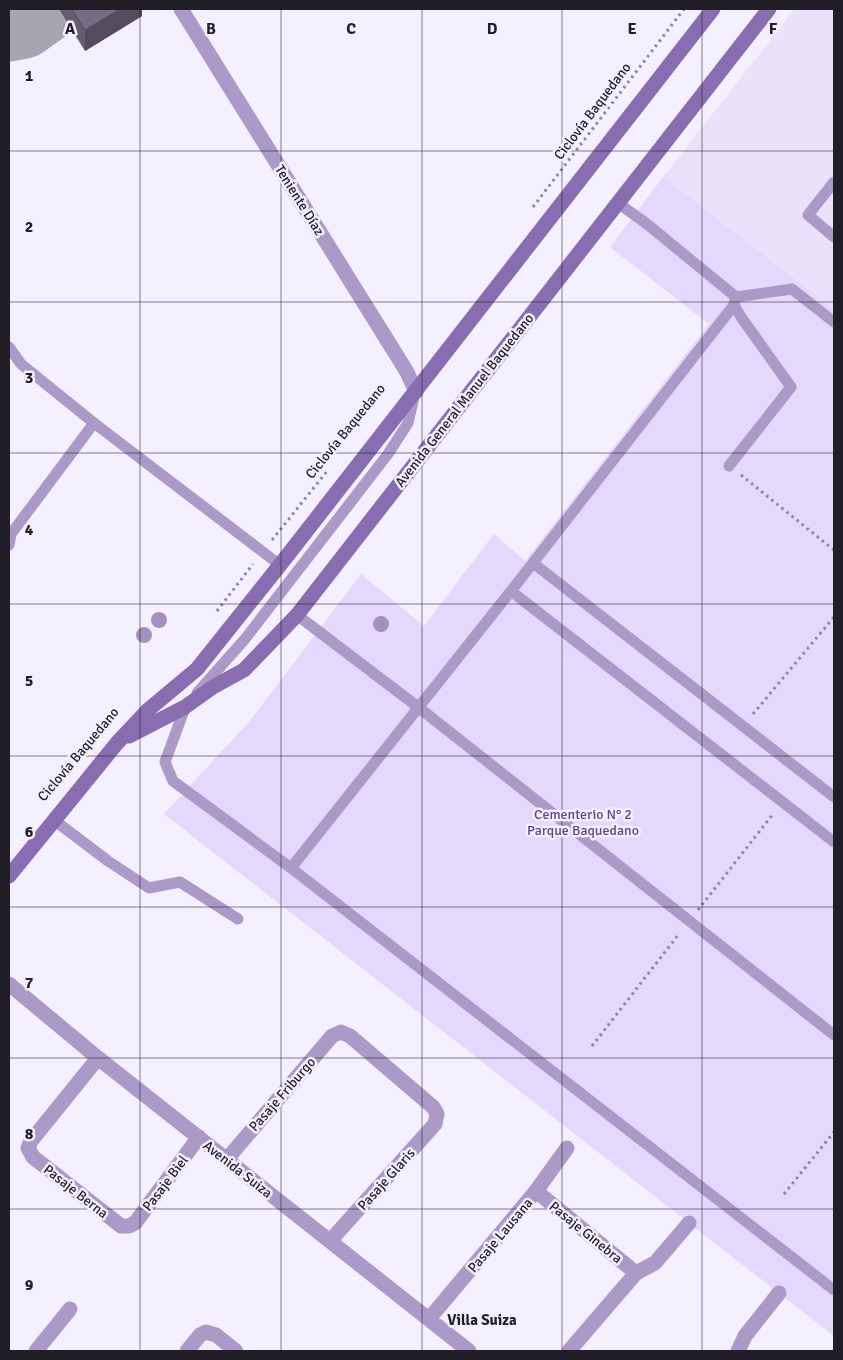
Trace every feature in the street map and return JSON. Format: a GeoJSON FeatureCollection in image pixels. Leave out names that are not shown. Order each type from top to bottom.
{"type":"FeatureCollection","features":[{"type":"Feature","properties":{"kind":"main road","name":"Avenida General Manuel Baquedano"},"geometry":{"type":"LineString","coordinates":[[9,876],[117,743],[148,710],[197,669],[416,392],[713,9]]}},
{"type":"Feature","properties":{"kind":"main road","name":"Avenida General Manuel Baquedano"},"geometry":{"type":"LineString","coordinates":[[117,743],[185,707],[212,687],[244,670],[297,615],[768,9]]}},
{"type":"Feature","properties":{"kind":"street","name":"Teniente Díaz"},"geometry":{"type":"LineString","coordinates":[[182,9],[406,372],[416,392]]}},
{"type":"Feature","properties":{"kind":"street","name":"Avenida Suiza"},"geometry":{"type":"LineString","coordinates":[[9,984],[98,1058],[469,1351]]}},
{"type":"Feature","properties":{"kind":"street","name":"Pasaje Friburgo"},"geometry":{"type":"LineString","coordinates":[[227,1159],[332,1036],[341,1032],[350,1036],[433,1107],[437,1114]]}},
{"type":"Feature","properties":{"kind":"street","name":"Pasaje Berna"},"geometry":{"type":"LineString","coordinates":[[98,1058],[31,1141],[28,1148],[32,1157],[121,1226],[129,1226]]}},
{"type":"Feature","properties":{"kind":"street","name":"Pasaje Glaris"},"geometry":{"type":"LineString","coordinates":[[330,1241],[435,1124],[437,1114]]}},
{"type":"Feature","properties":{"kind":"street","name":"Pasaje Biel"},"geometry":{"type":"LineString","coordinates":[[129,1226],[135,1222],[199,1137]]}},
{"type":"Feature","properties":{"kind":"street","name":"Pasaje Lausana"},"geometry":{"type":"LineString","coordinates":[[429,1319],[536,1192],[567,1148]]}},
{"type":"Feature","properties":{"kind":"street","name":"Pasaje Ginebra"},"geometry":{"type":"LineString","coordinates":[[536,1192],[636,1273]]}},
{"type":"Feature","properties":{"kind":"street"},"geometry":{"type":"LineString","coordinates":[[569,1351],[636,1273],[655,1263],[689,1223]]}},
{"type":"Feature","properties":{"kind":"street"},"geometry":{"type":"LineString","coordinates":[[741,1350],[745,1336],[779,1293]]}},
{"type":"Feature","properties":{"kind":"street"},"geometry":{"type":"LineString","coordinates":[[36,1351],[70,1309]]}},
{"type":"Feature","properties":{"kind":"street"},"geometry":{"type":"LineString","coordinates":[[187,1351],[200,1335],[206,1332],[216,1335],[236,1351]]}},
{"type":"Feature","properties":{"kind":"lane"},"geometry":{"type":"LineString","coordinates":[[834,182],[808,215],[834,237]]}},
{"type":"Feature","properties":{"kind":"lane"},"geometry":{"type":"LineString","coordinates":[[618,203],[648,224],[735,301],[750,331],[791,387],[730,466]]}},
{"type":"Feature","properties":{"kind":"lane"},"geometry":{"type":"LineString","coordinates":[[291,868],[533,563],[735,301],[792,289],[834,322]]}},
{"type":"Feature","properties":{"kind":"lane"},"geometry":{"type":"LineString","coordinates":[[9,348],[21,364],[94,423],[280,565]]}},
{"type":"Feature","properties":{"kind":"lane"},"geometry":{"type":"LineString","coordinates":[[416,392],[408,422],[388,454],[245,639],[185,707],[165,762],[173,781],[291,868],[834,1290]]}},
{"type":"Feature","properties":{"kind":"lane"},"geometry":{"type":"LineString","coordinates":[[9,545],[11,534],[94,423]]}},
{"type":"Feature","properties":{"kind":"lane"},"geometry":{"type":"LineString","coordinates":[[533,563],[834,798]]}},
{"type":"Feature","properties":{"kind":"lane"},"geometry":{"type":"LineString","coordinates":[[511,591],[834,842]]}},
{"type":"Feature","properties":{"kind":"lane"},"geometry":{"type":"LineString","coordinates":[[297,615],[418,707],[834,1035]]}},
{"type":"Feature","properties":{"kind":"lane"},"geometry":{"type":"LineString","coordinates":[[54,820],[108,861],[149,888],[180,882],[238,919]]}},
{"type":"Feature","properties":{"kind":"path","name":"Ciclovía Baquedano"},"geometry":{"type":"LineString","coordinates":[[527,214],[684,9]]}},
{"type":"Feature","properties":{"kind":"path","name":"Ciclovía Baquedano"},"geometry":{"type":"LineString","coordinates":[[214,614],[332,466]]}},
{"type":"Feature","properties":{"kind":"path"},"geometry":{"type":"LineString","coordinates":[[730,466],[834,550]]}},
{"type":"Feature","properties":{"kind":"path"},"geometry":{"type":"LineString","coordinates":[[742,726],[834,617]]}},
{"type":"Feature","properties":{"kind":"path"},"geometry":{"type":"LineString","coordinates":[[784,1194],[834,1132]]}},
{"type":"Feature","properties":{"kind":"shaded area"},"geometry":{"type":"Polygon","coordinates":[[[795,9],[834,9],[834,309],[663,177],[795,9]]]}},
{"type":"Feature","properties":{"kind":"green space","name":"Cementerio N° 2 Parque Baquedano"},"geometry":{"type":"Polygon","coordinates":[[[663,177],[834,309],[834,1336],[164,814],[249,722],[361,574],[424,626],[494,534],[525,561],[709,324],[610,247],[663,177]]]}},
{"type":"Feature","properties":{"kind":"building"},"geometry":{"type":"Polygon","coordinates":[[[72,9],[120,9],[85,30],[72,9]]]}},
{"type":"Feature","properties":{"kind":"taxiway"},"geometry":{"type":"LineString","coordinates":[[9,32],[25,29],[49,12]]}},
{"type":"Feature","properties":{"kind":"district","name":"Villa Suiza"},"geometry":{"type":"Point","coordinates":[482,1320]}}]}
